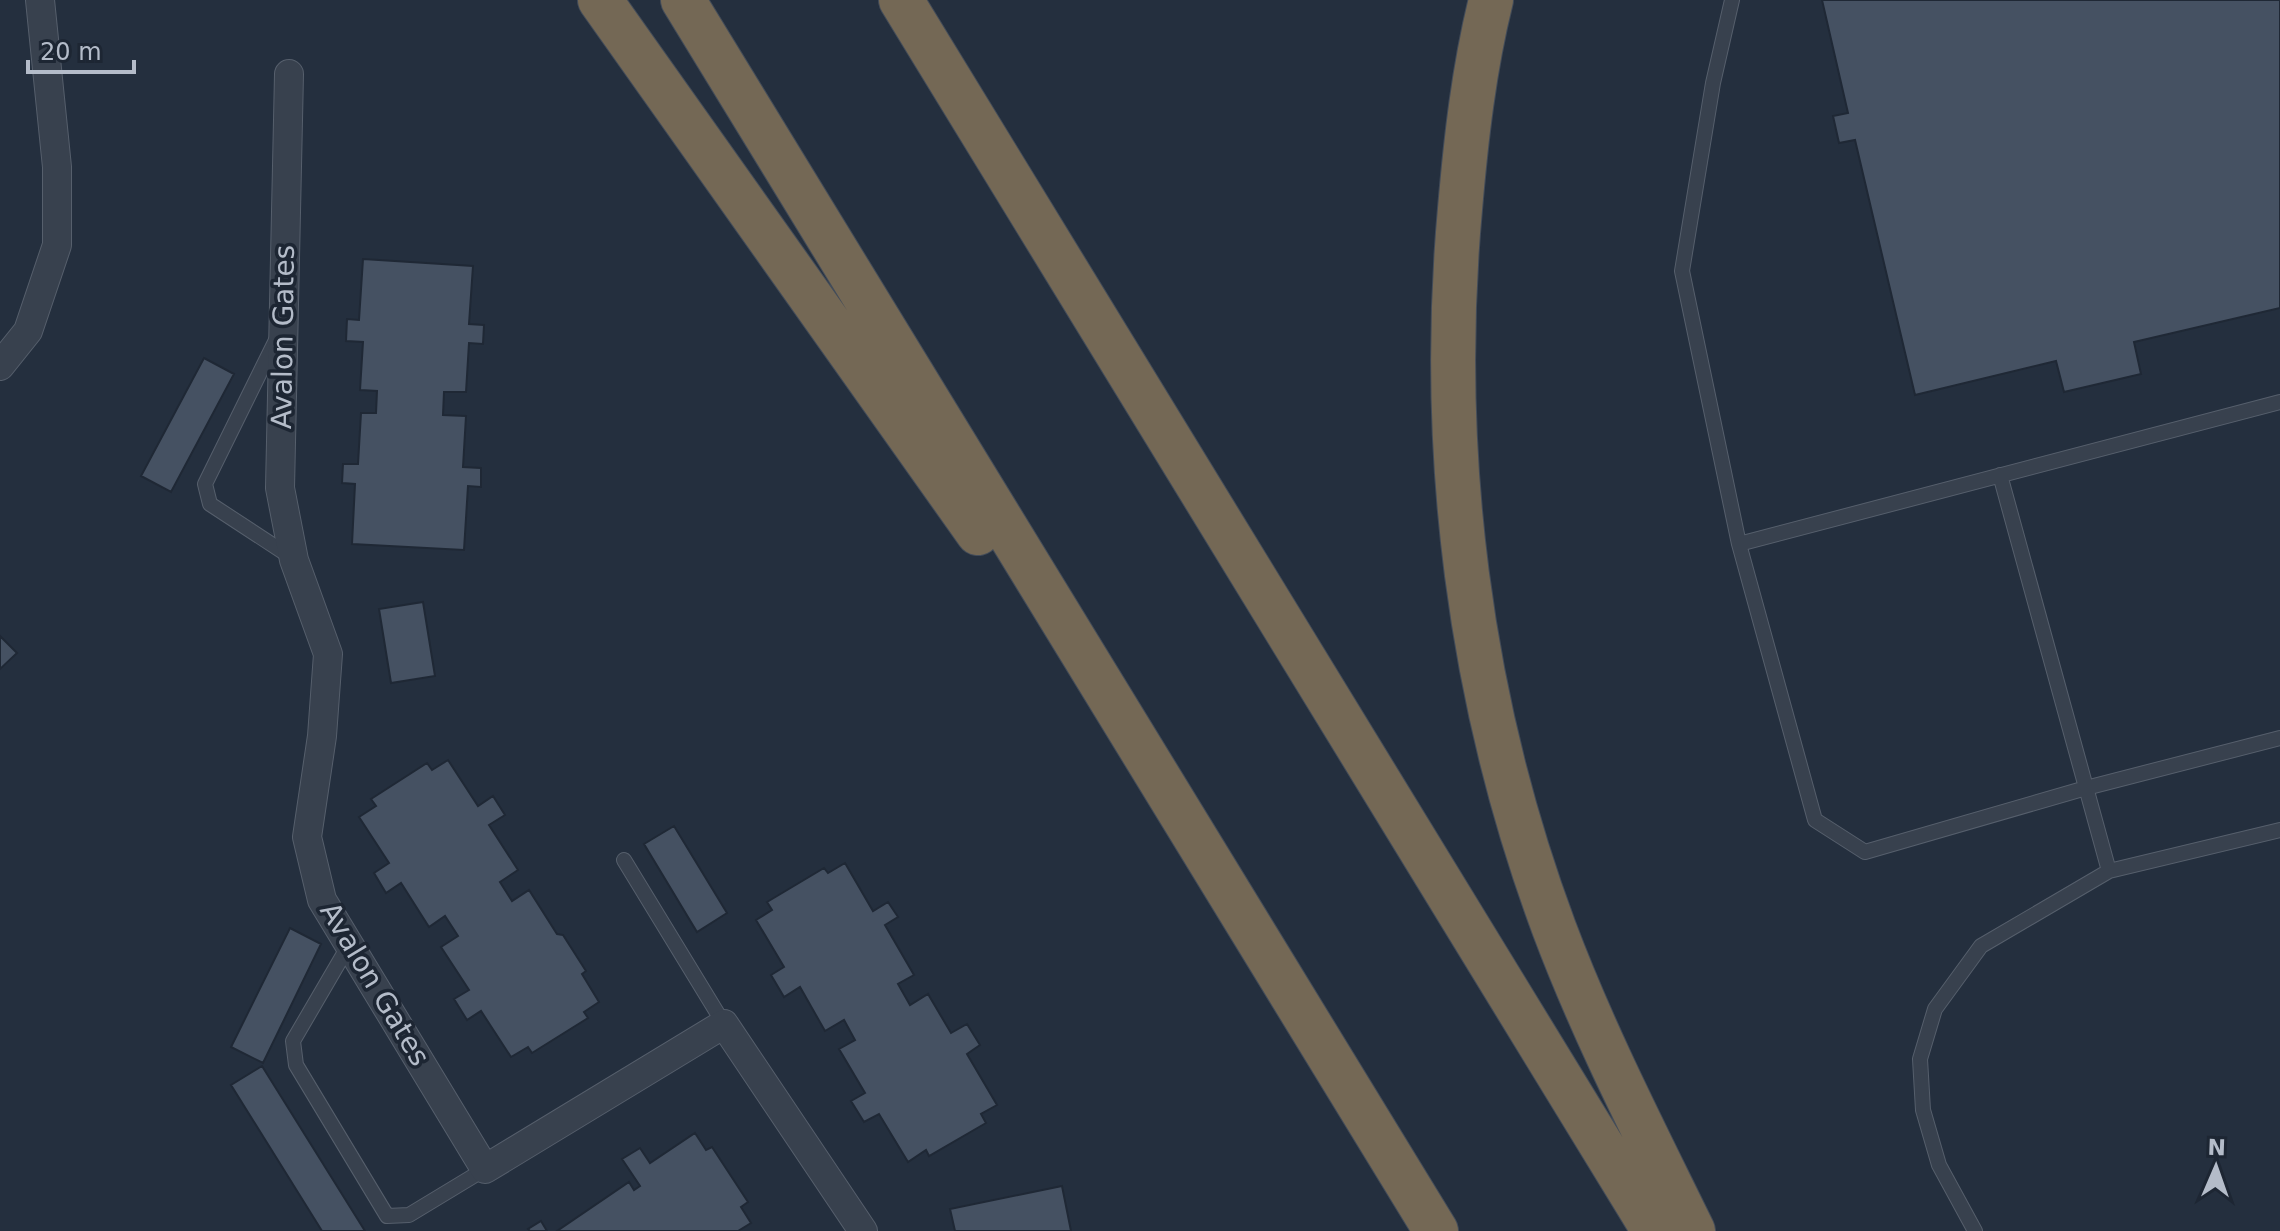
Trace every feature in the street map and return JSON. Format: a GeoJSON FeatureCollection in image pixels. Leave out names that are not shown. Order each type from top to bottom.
{"type":"FeatureCollection","features":[{"type":"Feature","properties":{"kind":"highway"},"geometry":{"type":"LineString","coordinates":[[600,0],[1213,867]]}},
{"type":"Feature","properties":{"kind":"highway"},"geometry":{"type":"LineString","coordinates":[[683,0],[1436,1231]]}},
{"type":"Feature","properties":{"kind":"highway"},"geometry":{"type":"LineString","coordinates":[[901,0],[1654,1231]]}},
{"type":"Feature","properties":{"kind":"highway"},"geometry":{"type":"LineString","coordinates":[[1491,0],[1464,157],[1453,294],[1453,410],[1457,476],[1472,607],[1513,803],[1553,925],[1607,1055],[1693,1231]]}},
{"type":"Feature","properties":{"kind":"street"},"geometry":{"type":"LineString","coordinates":[[0,366],[28,331],[57,245],[57,167],[40,0]]}},
{"type":"Feature","properties":{"kind":"street","name":"Avalon Gates"},"geometry":{"type":"LineString","coordinates":[[289,74],[280,488],[294,560],[328,654],[322,736],[307,837],[322,900],[485,1169]]}},
{"type":"Feature","properties":{"kind":"street"},"geometry":{"type":"LineString","coordinates":[[485,1169],[724,1024],[863,1231]]}},
{"type":"Feature","properties":{"kind":"lane"},"geometry":{"type":"LineString","coordinates":[[1732,0],[1713,83],[1682,271],[1739,544],[1815,820],[1865,852],[2086,788],[2280,738]]}},
{"type":"Feature","properties":{"kind":"lane"},"geometry":{"type":"LineString","coordinates":[[283,325],[205,484],[210,504],[294,560]]}},
{"type":"Feature","properties":{"kind":"lane"},"geometry":{"type":"LineString","coordinates":[[1739,544],[2280,402]]}},
{"type":"Feature","properties":{"kind":"lane"},"geometry":{"type":"LineString","coordinates":[[2000,475],[2109,871]]}},
{"type":"Feature","properties":{"kind":"lane"},"geometry":{"type":"LineString","coordinates":[[1975,1231],[1939,1165],[1923,1110],[1920,1059],[1935,1009],[1981,946],[2109,871],[2280,830]]}},
{"type":"Feature","properties":{"kind":"lane"},"geometry":{"type":"LineString","coordinates":[[624,860],[724,1024]]}},
{"type":"Feature","properties":{"kind":"lane"},"geometry":{"type":"LineString","coordinates":[[349,945],[293,1041],[296,1065],[387,1216],[409,1215],[485,1169]]}},
{"type":"Feature","properties":{"kind":"building"},"geometry":{"type":"Polygon","coordinates":[[[1822,0],[2280,0],[2280,308],[2134,342],[2141,374],[2064,392],[2056,361],[1915,395],[1855,140],[1839,143],[1833,116],[1848,113],[1822,0]]]}},
{"type":"Feature","properties":{"kind":"building"},"geometry":{"type":"Polygon","coordinates":[[[363,259],[473,266],[469,324],[484,325],[483,344],[469,343],[466,392],[444,392],[443,415],[466,416],[463,467],[481,468],[481,487],[468,486],[464,550],[352,544],[355,484],[342,483],[343,464],[358,464],[361,413],[376,413],[377,391],[360,390],[363,342],[346,341],[347,319],[359,320],[363,259]]]}},
{"type":"Feature","properties":{"kind":"building"},"geometry":{"type":"Polygon","coordinates":[[[204,358],[234,374],[171,492],[141,476],[204,358]]]}},
{"type":"Feature","properties":{"kind":"building"},"geometry":{"type":"Polygon","coordinates":[[[423,602],[435,676],[391,683],[379,609],[423,602]]]}},
{"type":"Feature","properties":{"kind":"building"},"geometry":{"type":"Polygon","coordinates":[[[0,636],[17,653],[0,669],[0,636]]]}},
{"type":"Feature","properties":{"kind":"building"},"geometry":{"type":"Polygon","coordinates":[[[448,760],[478,806],[493,796],[505,815],[489,825],[518,870],[500,882],[512,901],[529,890],[557,934],[563,935],[586,971],[582,974],[599,1002],[584,1012],[588,1018],[532,1053],[528,1047],[511,1057],[481,1011],[467,1020],[454,999],[469,990],[441,947],[458,936],[445,916],[429,927],[401,883],[386,893],[374,873],[389,863],[359,817],[376,806],[371,799],[427,763],[432,770],[448,760]]]}},
{"type":"Feature","properties":{"kind":"building"},"geometry":{"type":"Polygon","coordinates":[[[674,826],[727,913],[697,932],[644,844],[674,826]]]}},
{"type":"Feature","properties":{"kind":"building"},"geometry":{"type":"Polygon","coordinates":[[[845,863],[873,911],[888,902],[898,917],[885,925],[914,975],[898,984],[910,1005],[928,994],[951,1033],[967,1024],[980,1045],[967,1054],[997,1105],[981,1114],[986,1123],[929,1156],[926,1150],[908,1162],[879,1114],[864,1122],[851,1101],[865,1093],[839,1049],[855,1040],[844,1020],[825,1031],[800,987],[784,997],[771,975],[784,967],[756,920],[772,910],[767,902],[824,868],[828,873],[845,863]]]}},
{"type":"Feature","properties":{"kind":"building"},"geometry":{"type":"Polygon","coordinates":[[[290,928],[321,944],[263,1063],[231,1047],[290,928]]]}},
{"type":"Feature","properties":{"kind":"building"},"geometry":{"type":"Polygon","coordinates":[[[262,1066],[365,1231],[322,1231],[231,1085],[262,1066]]]}},
{"type":"Feature","properties":{"kind":"building"},"geometry":{"type":"Polygon","coordinates":[[[695,1133],[706,1150],[712,1147],[748,1202],[741,1207],[751,1223],[738,1231],[557,1231],[629,1182],[634,1190],[640,1186],[622,1159],[640,1148],[650,1163],[695,1133]]]}},
{"type":"Feature","properties":{"kind":"building"},"geometry":{"type":"Polygon","coordinates":[[[1062,1186],[1071,1231],[955,1231],[950,1209],[1062,1186]]]}},
{"type":"Feature","properties":{"kind":"building"},"geometry":{"type":"Polygon","coordinates":[[[541,1221],[547,1231],[528,1229],[541,1221]]]}}]}
